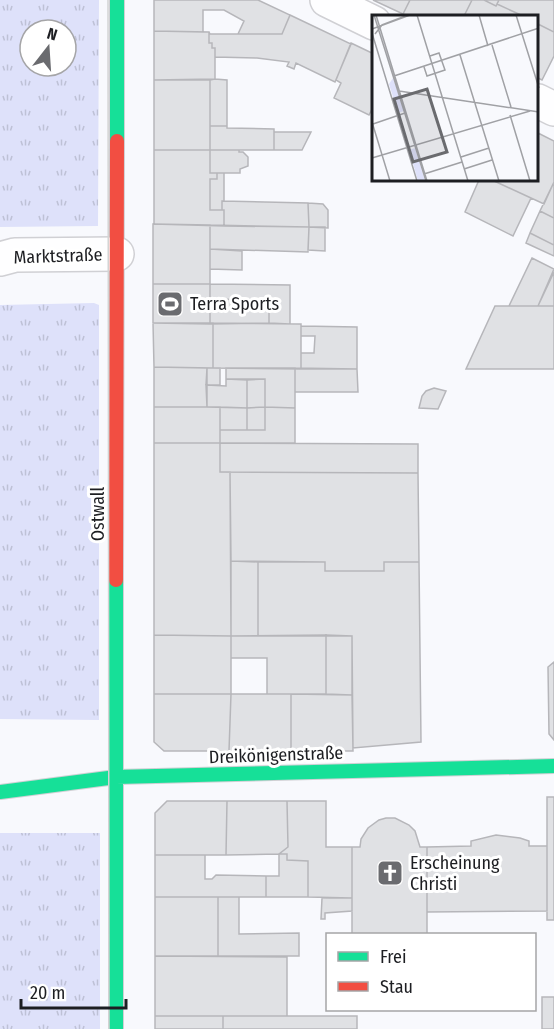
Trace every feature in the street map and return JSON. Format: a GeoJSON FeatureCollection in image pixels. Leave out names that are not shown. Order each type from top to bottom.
{"type":"FeatureCollection","features":[{"type":"Feature","properties":{"kind":"street","name":"Ostwall"},"geometry":{"type":"LineString","coordinates":[[116,1029],[117,0]]}},
{"type":"Feature","properties":{"kind":"street"},"geometry":{"type":"LineString","coordinates":[[327,0],[372,21]]}},
{"type":"Feature","properties":{"kind":"street"},"geometry":{"type":"LineString","coordinates":[[539,102],[554,110]]}},
{"type":"Feature","properties":{"kind":"street","name":"Marktstraße"},"geometry":{"type":"LineString","coordinates":[[0,259],[15,255],[117,254]]}},
{"type":"Feature","properties":{"kind":"street","name":"Dreikönigenstraße"},"geometry":{"type":"LineString","coordinates":[[0,792],[116,777],[554,766]]}},
{"type":"Feature","properties":{"kind":"green space"},"geometry":{"type":"Polygon","coordinates":[[[0,0],[99,0],[98,226],[0,227],[0,0]]]}},
{"type":"Feature","properties":{"kind":"green space"},"geometry":{"type":"Polygon","coordinates":[[[94,303],[99,305],[99,720],[0,719],[0,305],[94,303]]]}},
{"type":"Feature","properties":{"kind":"green space"},"geometry":{"type":"Polygon","coordinates":[[[0,833],[100,833],[100,1029],[0,1029],[0,833]]]}},
{"type":"Feature","properties":{"kind":"building"},"geometry":{"type":"Polygon","coordinates":[[[154,0],[258,0],[290,15],[282,34],[238,34],[244,21],[224,10],[203,10],[203,32],[154,31],[154,0]]]}},
{"type":"Feature","properties":{"kind":"building"},"geometry":{"type":"Polygon","coordinates":[[[373,0],[410,0],[403,14],[373,0]]]}},
{"type":"Feature","properties":{"kind":"building"},"geometry":{"type":"Polygon","coordinates":[[[410,0],[472,0],[464,15],[403,14],[410,0]]]}},
{"type":"Feature","properties":{"kind":"building"},"geometry":{"type":"Polygon","coordinates":[[[472,0],[484,0],[521,15],[464,15],[472,0]]]}},
{"type":"Feature","properties":{"kind":"building"},"geometry":{"type":"Polygon","coordinates":[[[484,0],[499,0],[496,6],[484,0]]]}},
{"type":"Feature","properties":{"kind":"building"},"geometry":{"type":"Polygon","coordinates":[[[499,0],[554,0],[554,32],[539,24],[539,15],[521,15],[497,4],[499,0]]]}},
{"type":"Feature","properties":{"kind":"building"},"geometry":{"type":"Polygon","coordinates":[[[290,15],[351,44],[335,82],[296,63],[294,69],[287,66],[289,62],[257,58],[215,57],[215,48],[212,48],[212,43],[209,43],[209,32],[210,34],[282,34],[290,15]]]}},
{"type":"Feature","properties":{"kind":"building"},"geometry":{"type":"Polygon","coordinates":[[[539,24],[554,32],[554,56],[542,80],[539,78],[539,24]]]}},
{"type":"Feature","properties":{"kind":"building"},"geometry":{"type":"Polygon","coordinates":[[[154,31],[209,32],[209,43],[212,43],[212,48],[215,48],[215,79],[154,80],[154,31]]]}},
{"type":"Feature","properties":{"kind":"building"},"geometry":{"type":"Polygon","coordinates":[[[351,43],[372,53],[372,109],[369,115],[334,98],[341,83],[336,80],[351,43]]]}},
{"type":"Feature","properties":{"kind":"building"},"geometry":{"type":"Polygon","coordinates":[[[154,80],[210,80],[210,150],[154,150],[154,80]]]}},
{"type":"Feature","properties":{"kind":"building"},"geometry":{"type":"Polygon","coordinates":[[[210,80],[227,80],[227,126],[210,126],[210,80]]]}},
{"type":"Feature","properties":{"kind":"building"},"geometry":{"type":"Polygon","coordinates":[[[210,126],[274,129],[274,150],[210,150],[210,126]]]}},
{"type":"Feature","properties":{"kind":"building"},"geometry":{"type":"Polygon","coordinates":[[[274,132],[311,132],[302,150],[274,150],[274,132]]]}},
{"type":"Feature","properties":{"kind":"building"},"geometry":{"type":"Polygon","coordinates":[[[539,134],[554,141],[554,182],[544,204],[496,182],[539,182],[539,134]]]}},
{"type":"Feature","properties":{"kind":"building"},"geometry":{"type":"Polygon","coordinates":[[[154,150],[210,150],[210,173],[217,173],[217,179],[210,179],[210,210],[224,210],[224,226],[154,224],[154,150]]]}},
{"type":"Feature","properties":{"kind":"building"},"geometry":{"type":"Polygon","coordinates":[[[210,150],[239,150],[248,157],[248,166],[240,169],[240,173],[210,173],[210,150]]]}},
{"type":"Feature","properties":{"kind":"building"},"geometry":{"type":"Polygon","coordinates":[[[217,173],[224,173],[224,201],[222,201],[222,210],[210,210],[210,179],[217,179],[217,173]]]}},
{"type":"Feature","properties":{"kind":"building"},"geometry":{"type":"Polygon","coordinates":[[[478,182],[496,182],[531,198],[513,236],[465,212],[478,182]]]}},
{"type":"Feature","properties":{"kind":"building"},"geometry":{"type":"Polygon","coordinates":[[[554,182],[554,218],[540,211],[554,182]]]}},
{"type":"Feature","properties":{"kind":"building"},"geometry":{"type":"Polygon","coordinates":[[[222,201],[308,203],[309,227],[224,226],[222,201]]]}},
{"type":"Feature","properties":{"kind":"building"},"geometry":{"type":"Polygon","coordinates":[[[308,203],[323,204],[328,210],[328,228],[309,227],[308,203]]]}},
{"type":"Feature","properties":{"kind":"building"},"geometry":{"type":"Polygon","coordinates":[[[540,211],[554,218],[554,245],[530,233],[540,211]]]}},
{"type":"Feature","properties":{"kind":"building"},"geometry":{"type":"Polygon","coordinates":[[[153,224],[210,225],[210,284],[153,284],[153,224]]]}},
{"type":"Feature","properties":{"kind":"building"},"geometry":{"type":"Polygon","coordinates":[[[210,225],[309,227],[308,252],[210,249],[210,225]]]}},
{"type":"Feature","properties":{"kind":"building"},"geometry":{"type":"Polygon","coordinates":[[[309,227],[325,227],[325,251],[308,250],[309,227]]]}},
{"type":"Feature","properties":{"kind":"building"},"geometry":{"type":"Polygon","coordinates":[[[530,233],[554,245],[554,256],[526,243],[530,233]]]}},
{"type":"Feature","properties":{"kind":"building"},"geometry":{"type":"Polygon","coordinates":[[[210,249],[242,251],[242,270],[210,269],[210,249]]]}},
{"type":"Feature","properties":{"kind":"building"},"geometry":{"type":"Polygon","coordinates":[[[532,258],[554,269],[538,306],[509,306],[532,258]]]}},
{"type":"Feature","properties":{"kind":"building"},"geometry":{"type":"Polygon","coordinates":[[[554,272],[554,306],[538,306],[554,272]]]}},
{"type":"Feature","properties":{"kind":"building"},"geometry":{"type":"Polygon","coordinates":[[[153,284],[210,284],[210,324],[153,323],[153,284]]]}},
{"type":"Feature","properties":{"kind":"building"},"geometry":{"type":"Polygon","coordinates":[[[210,284],[290,285],[290,324],[269,323],[269,300],[210,299],[210,284]]]}},
{"type":"Feature","properties":{"kind":"building"},"geometry":{"type":"Polygon","coordinates":[[[210,299],[269,300],[269,323],[210,324],[210,299]]]}},
{"type":"Feature","properties":{"kind":"building"},"geometry":{"type":"Polygon","coordinates":[[[495,306],[554,306],[554,369],[466,369],[495,306]]]}},
{"type":"Feature","properties":{"kind":"building"},"geometry":{"type":"Polygon","coordinates":[[[153,323],[213,323],[213,368],[154,367],[153,323]]]}},
{"type":"Feature","properties":{"kind":"building"},"geometry":{"type":"Polygon","coordinates":[[[213,323],[301,324],[301,369],[213,368],[213,323]]]}},
{"type":"Feature","properties":{"kind":"building"},"geometry":{"type":"Polygon","coordinates":[[[301,326],[357,327],[357,369],[301,369],[301,353],[314,353],[315,336],[301,336],[301,326]]]}},
{"type":"Feature","properties":{"kind":"building"},"geometry":{"type":"Polygon","coordinates":[[[154,367],[207,368],[207,407],[154,407],[154,367]]]}},
{"type":"Feature","properties":{"kind":"building"},"geometry":{"type":"Polygon","coordinates":[[[207,368],[220,368],[220,385],[206,385],[207,368]]]}},
{"type":"Feature","properties":{"kind":"building"},"geometry":{"type":"Polygon","coordinates":[[[226,368],[295,368],[295,408],[265,407],[265,379],[226,379],[226,368]]]}},
{"type":"Feature","properties":{"kind":"building"},"geometry":{"type":"Polygon","coordinates":[[[295,368],[357,369],[358,392],[295,392],[295,368]]]}},
{"type":"Feature","properties":{"kind":"building"},"geometry":{"type":"Polygon","coordinates":[[[226,379],[247,380],[247,408],[207,407],[206,385],[226,386],[226,379]]]}},
{"type":"Feature","properties":{"kind":"building"},"geometry":{"type":"Polygon","coordinates":[[[265,379],[265,407],[247,408],[247,380],[265,379]]]}},
{"type":"Feature","properties":{"kind":"building"},"geometry":{"type":"Polygon","coordinates":[[[434,388],[446,391],[438,409],[419,408],[422,396],[426,391],[434,388]]]}},
{"type":"Feature","properties":{"kind":"building"},"geometry":{"type":"Polygon","coordinates":[[[154,407],[220,407],[220,443],[154,443],[154,407]]]}},
{"type":"Feature","properties":{"kind":"building"},"geometry":{"type":"Polygon","coordinates":[[[220,407],[247,408],[247,430],[220,430],[220,407]]]}},
{"type":"Feature","properties":{"kind":"building"},"geometry":{"type":"Polygon","coordinates":[[[265,407],[265,430],[247,430],[247,408],[265,407]]]}},
{"type":"Feature","properties":{"kind":"building"},"geometry":{"type":"Polygon","coordinates":[[[265,407],[295,408],[295,443],[220,443],[220,430],[265,430],[265,407]]]}},
{"type":"Feature","properties":{"kind":"building"},"geometry":{"type":"Polygon","coordinates":[[[154,443],[220,443],[220,472],[230,472],[231,636],[154,635],[154,443]]]}},
{"type":"Feature","properties":{"kind":"building"},"geometry":{"type":"Polygon","coordinates":[[[220,443],[418,444],[418,473],[220,472],[220,443]]]}},
{"type":"Feature","properties":{"kind":"building"},"geometry":{"type":"Polygon","coordinates":[[[230,472],[418,473],[419,562],[384,562],[384,571],[325,571],[325,562],[231,561],[230,472]]]}},
{"type":"Feature","properties":{"kind":"building"},"geometry":{"type":"Polygon","coordinates":[[[231,561],[258,562],[258,636],[231,636],[231,561]]]}},
{"type":"Feature","properties":{"kind":"building"},"geometry":{"type":"Polygon","coordinates":[[[258,562],[325,562],[325,571],[384,571],[384,562],[419,562],[421,742],[353,748],[352,636],[258,636],[258,562]]]}},
{"type":"Feature","properties":{"kind":"building"},"geometry":{"type":"Polygon","coordinates":[[[154,635],[231,636],[231,694],[154,694],[154,635]]]}},
{"type":"Feature","properties":{"kind":"building"},"geometry":{"type":"Polygon","coordinates":[[[326,635],[352,636],[352,695],[326,694],[326,635]]]}},
{"type":"Feature","properties":{"kind":"building"},"geometry":{"type":"Polygon","coordinates":[[[326,635],[326,694],[267,694],[267,658],[231,658],[231,636],[326,635]]]}},
{"type":"Feature","properties":{"kind":"building"},"geometry":{"type":"Polygon","coordinates":[[[554,662],[554,740],[549,734],[548,667],[554,662]]]}},
{"type":"Feature","properties":{"kind":"building"},"geometry":{"type":"Polygon","coordinates":[[[154,694],[231,694],[229,751],[164,751],[154,742],[154,694]]]}},
{"type":"Feature","properties":{"kind":"building"},"geometry":{"type":"Polygon","coordinates":[[[231,694],[291,694],[291,751],[229,751],[231,694]]]}},
{"type":"Feature","properties":{"kind":"building"},"geometry":{"type":"Polygon","coordinates":[[[291,694],[352,695],[353,751],[291,751],[291,694]]]}},
{"type":"Feature","properties":{"kind":"building"},"geometry":{"type":"Polygon","coordinates":[[[547,797],[554,797],[554,920],[547,920],[547,797]]]}},
{"type":"Feature","properties":{"kind":"building"},"geometry":{"type":"Polygon","coordinates":[[[167,801],[227,801],[226,855],[155,855],[155,813],[167,801]]]}},
{"type":"Feature","properties":{"kind":"building"},"geometry":{"type":"Polygon","coordinates":[[[227,801],[287,801],[288,847],[279,854],[226,855],[227,801]]]}},
{"type":"Feature","properties":{"kind":"building"},"geometry":{"type":"Polygon","coordinates":[[[287,801],[326,801],[326,847],[352,847],[352,898],[308,897],[308,861],[287,860],[287,854],[279,854],[288,847],[287,801]]]}},
{"type":"Feature","properties":{"kind":"building","name":"Erscheinung Christi"},"geometry":{"type":"Polygon","coordinates":[[[395,818],[409,825],[415,831],[420,847],[427,847],[427,933],[352,933],[352,847],[360,847],[361,839],[368,828],[379,820],[395,818]]]}},
{"type":"Feature","properties":{"kind":"building"},"geometry":{"type":"Polygon","coordinates":[[[496,835],[529,841],[529,846],[547,846],[547,911],[427,912],[427,847],[471,846],[471,841],[496,835]]]}},
{"type":"Feature","properties":{"kind":"building"},"geometry":{"type":"Polygon","coordinates":[[[279,854],[287,854],[287,860],[308,861],[308,897],[266,897],[266,876],[279,876],[279,854]]]}},
{"type":"Feature","properties":{"kind":"building"},"geometry":{"type":"Polygon","coordinates":[[[155,855],[205,855],[205,879],[212,879],[216,875],[266,876],[266,897],[155,897],[155,855]]]}},
{"type":"Feature","properties":{"kind":"building"},"geometry":{"type":"Polygon","coordinates":[[[155,897],[218,897],[218,956],[155,956],[155,897]]]}},
{"type":"Feature","properties":{"kind":"building"},"geometry":{"type":"Polygon","coordinates":[[[218,897],[239,897],[239,934],[299,933],[299,956],[218,956],[218,897]]]}},
{"type":"Feature","properties":{"kind":"building"},"geometry":{"type":"Polygon","coordinates":[[[322,898],[352,898],[352,911],[325,913],[325,919],[321,919],[322,898]]]}},
{"type":"Feature","properties":{"kind":"building"},"geometry":{"type":"Polygon","coordinates":[[[155,956],[287,957],[287,1016],[155,1016],[155,956]]]}},
{"type":"Feature","properties":{"kind":"building"},"geometry":{"type":"Polygon","coordinates":[[[542,997],[554,997],[554,1029],[542,1029],[542,997]]]}},
{"type":"Feature","properties":{"kind":"building"},"geometry":{"type":"Polygon","coordinates":[[[155,1016],[223,1016],[223,1029],[155,1029],[155,1016]]]}},
{"type":"Feature","properties":{"kind":"building"},"geometry":{"type":"Polygon","coordinates":[[[223,1016],[357,1016],[357,1029],[223,1029],[223,1016]]]}},
{"type":"Feature","properties":{"kind":"tram line"},"geometry":{"type":"LineString","coordinates":[[108,0],[109,1029]]}},
{"type":"Feature","properties":{"kind":"traffic: fast"},"geometry":{"type":"LineString","coordinates":[[117,0],[117,141]]}},
{"type":"Feature","properties":{"kind":"traffic: fast"},"geometry":{"type":"LineString","coordinates":[[116,580],[116,1029]]}},
{"type":"Feature","properties":{"kind":"traffic: fast"},"geometry":{"type":"LineString","coordinates":[[0,792],[116,777],[554,766]]}},
{"type":"Feature","properties":{"kind":"traffic: jam"},"geometry":{"type":"LineString","coordinates":[[116,580],[117,141]]}},
{"type":"Feature","properties":{"kind":"place","name":"Terra Sports"},"geometry":{"type":"Point","coordinates":[170,304]}},
{"type":"Feature","properties":{"kind":"place","name":"Erscheinung Christi"},"geometry":{"type":"Point","coordinates":[390,873]}}]}
